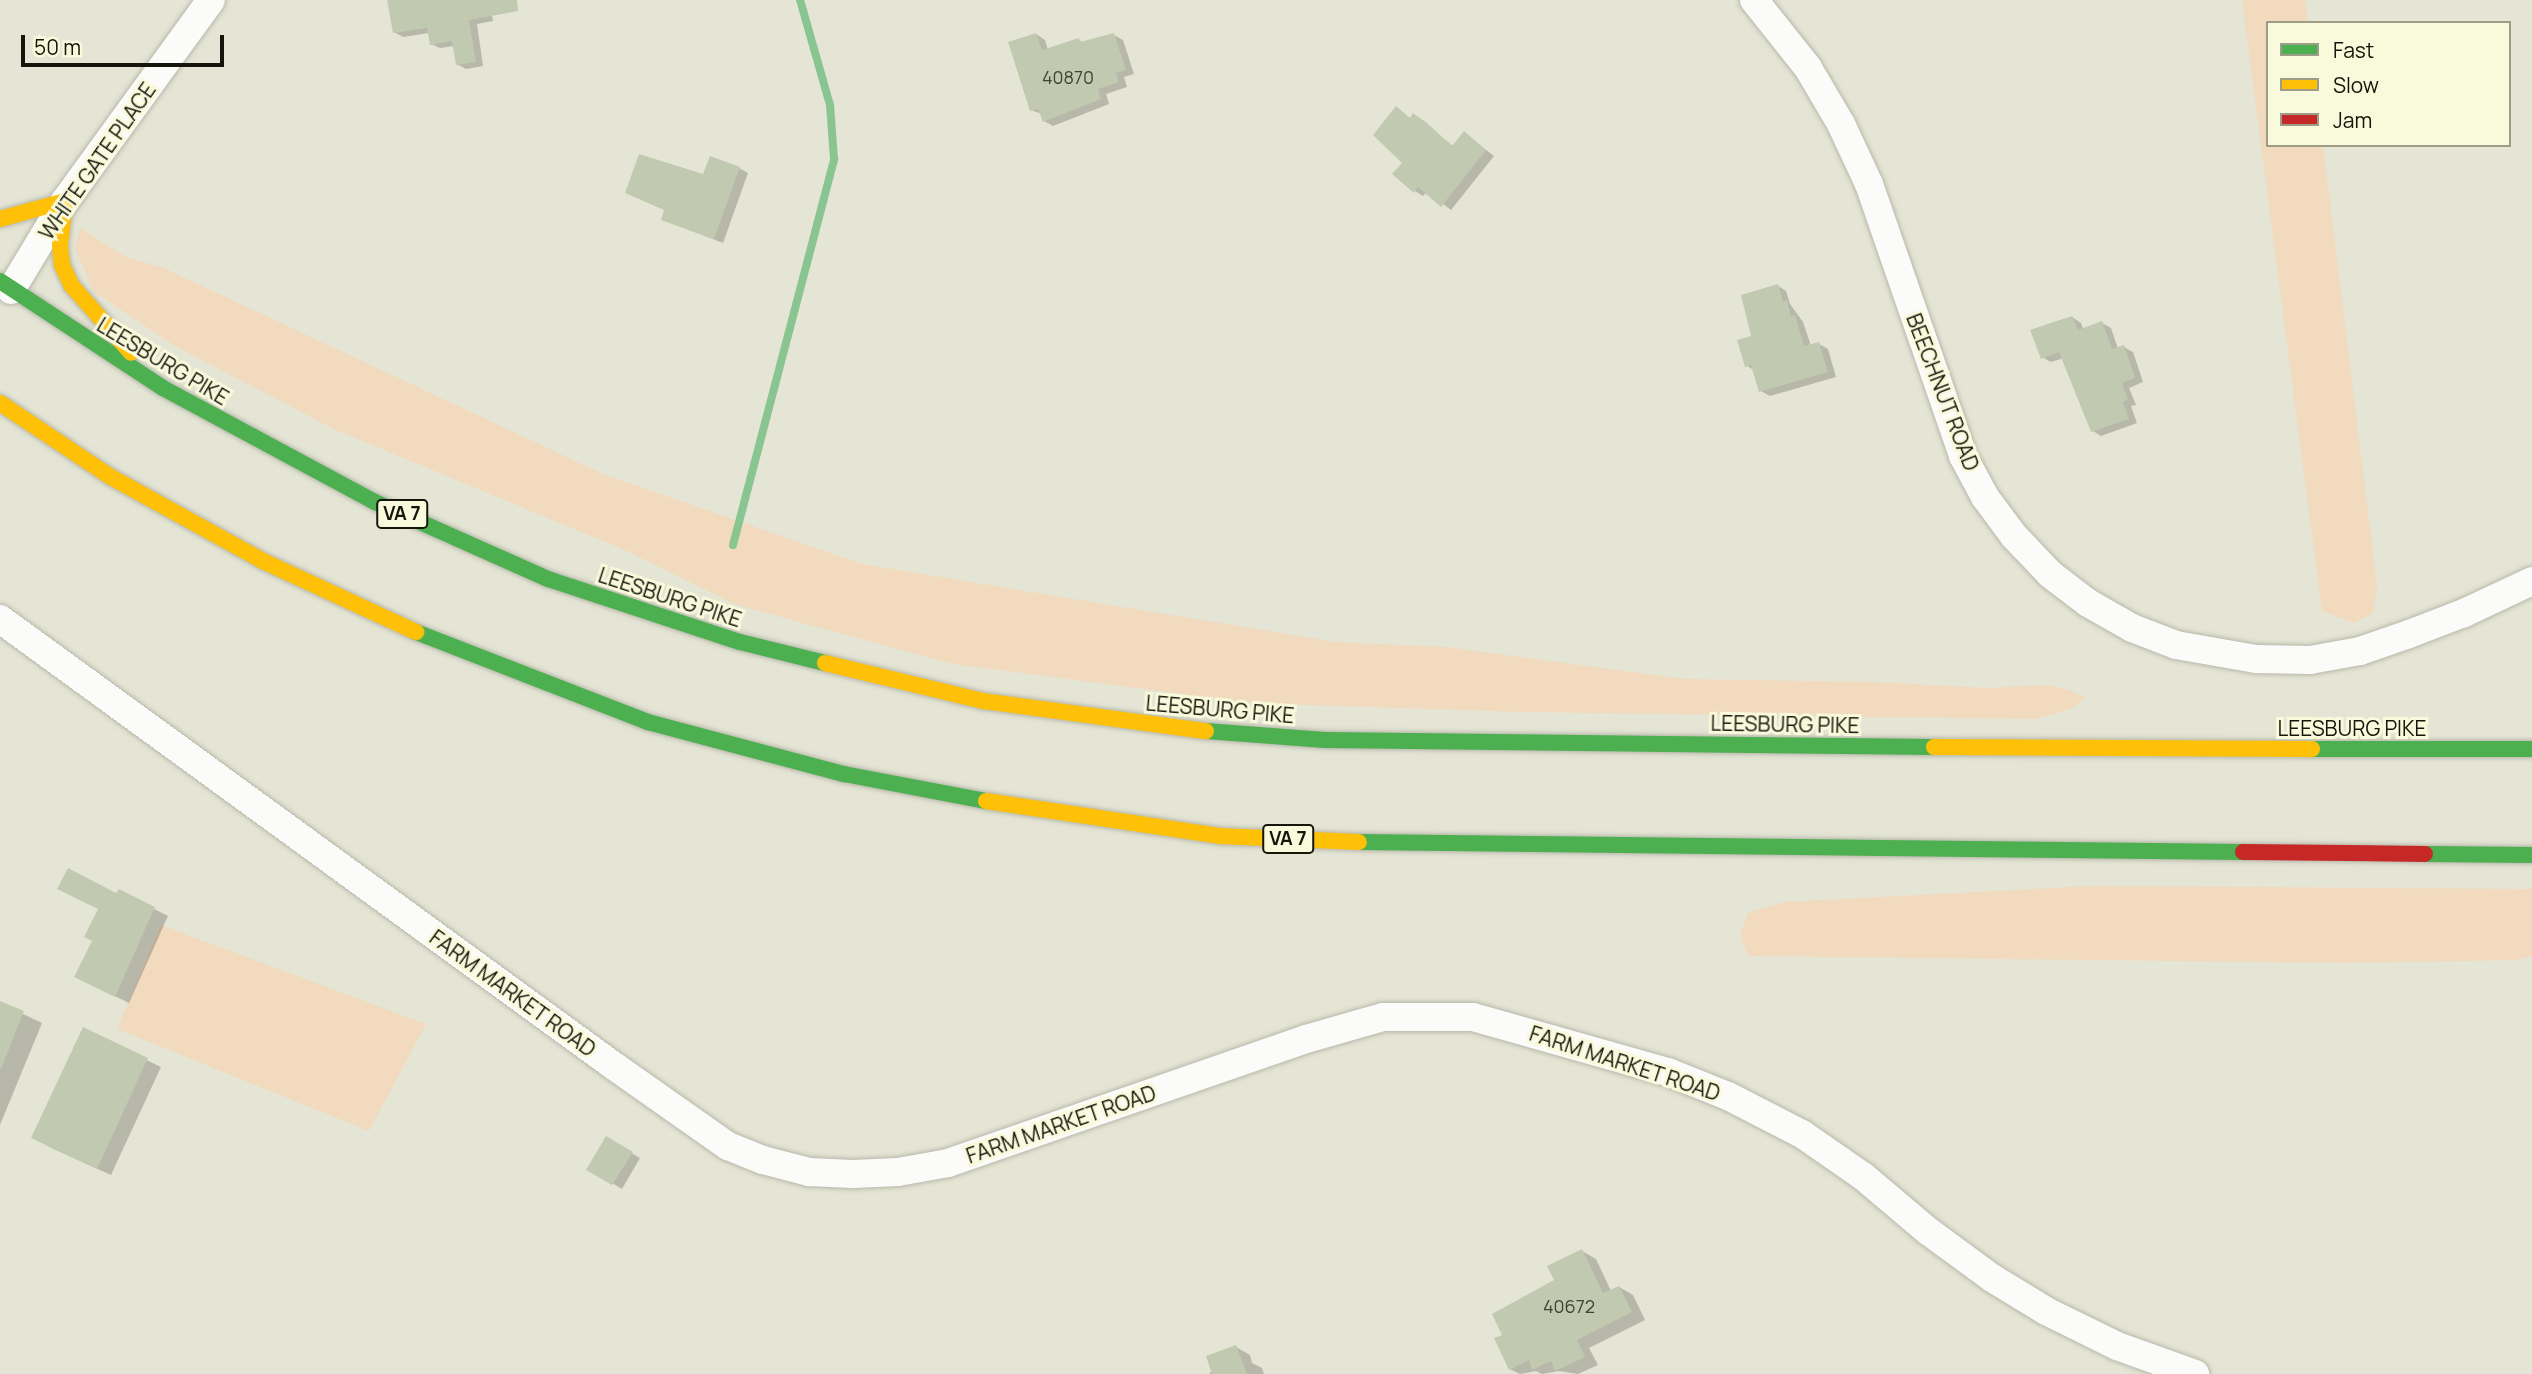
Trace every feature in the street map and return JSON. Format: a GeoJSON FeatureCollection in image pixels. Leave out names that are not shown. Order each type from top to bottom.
{"type":"FeatureCollection","features":[{"type":"Feature","properties":{"kind":"highway"},"geometry":{"type":"LineString","coordinates":[[0,219],[65,201],[60,246],[62,265],[72,285],[163,388]]}},
{"type":"Feature","properties":{"kind":"highway","name":"LEESBURG PIKE"},"geometry":{"type":"LineString","coordinates":[[4,291],[163,388],[375,502],[548,579],[740,642],[861,674],[996,703],[1188,730],[1325,740],[2015,748],[2532,749]]}},
{"type":"Feature","properties":{"kind":"highway","name":"VA 7"},"geometry":{"type":"LineString","coordinates":[[0,403],[111,477],[263,561],[445,646],[648,722],[844,774],[1062,813],[1219,836],[1437,845],[2532,855]]}},
{"type":"Feature","properties":{"kind":"highway"},"geometry":{"type":"LineString","coordinates":[[25,441],[111,477]]}},
{"type":"Feature","properties":{"kind":"street","name":"WHITE GATE PLACE"},"geometry":{"type":"LineString","coordinates":[[4,291],[65,201],[211,0]]}},
{"type":"Feature","properties":{"kind":"street","name":"BEECHNUT ROAD"},"geometry":{"type":"LineString","coordinates":[[1754,0],[1808,68],[1847,136],[1869,184],[1963,456],[1985,497],[2023,546],[2050,573],[2088,603],[2132,628],[2176,645],[2256,659],[2310,660],[2360,651],[2409,634],[2464,614],[2532,581]]}},
{"type":"Feature","properties":{"kind":"street","name":"FARM MARKET ROAD"},"geometry":{"type":"LineString","coordinates":[[0,618],[614,1066],[728,1146],[763,1160],[809,1172],[853,1174],[898,1172],[948,1163],[1306,1039],[1383,1017],[1473,1017],[1668,1072],[1728,1096],[1802,1135],[1854,1170],[1970,1262],[2035,1305],[2117,1346],[2194,1374]]}},
{"type":"Feature","properties":{"kind":"shaded area"},"geometry":{"type":"Polygon","coordinates":[[[2242,0],[2305,0],[2308,21],[2266,21],[2266,147],[2323,147],[2377,586],[2373,613],[2354,623],[2322,611],[2242,0]]]}},
{"type":"Feature","properties":{"kind":"shaded area"},"geometry":{"type":"Polygon","coordinates":[[[80,228],[126,257],[164,268],[603,474],[862,564],[1335,642],[1446,647],[1685,679],[1876,682],[1987,688],[2045,685],[2067,689],[2086,698],[2070,709],[2037,719],[1519,712],[1251,703],[952,664],[734,604],[627,551],[336,430],[175,346],[94,292],[75,249],[80,228]]]}},
{"type":"Feature","properties":{"kind":"shaded area"},"geometry":{"type":"Polygon","coordinates":[[[2089,886],[2532,889],[2532,956],[2518,960],[2341,963],[1748,956],[1740,934],[1748,913],[1784,902],[2089,886]]]}},
{"type":"Feature","properties":{"kind":"shaded area"},"geometry":{"type":"Polygon","coordinates":[[[161,925],[426,1024],[369,1131],[117,1029],[161,925]]]}},
{"type":"Feature","properties":{"kind":"building"},"geometry":{"type":"Polygon","coordinates":[[[387,0],[517,0],[518,11],[469,20],[476,62],[456,65],[452,41],[430,45],[427,28],[393,33],[387,0]]]}},
{"type":"Feature","properties":{"kind":"building"},"geometry":{"type":"Polygon","coordinates":[[[1036,33],[1042,50],[1079,38],[1080,42],[1114,33],[1126,70],[1116,73],[1119,82],[1098,89],[1101,99],[1043,122],[1038,109],[1030,111],[1008,42],[1036,33]]]}},
{"type":"Feature","properties":{"kind":"building"},"geometry":{"type":"Polygon","coordinates":[[[1396,106],[1410,118],[1413,113],[1427,123],[1452,146],[1464,131],[1486,150],[1441,207],[1418,187],[1414,193],[1392,174],[1402,163],[1373,135],[1396,106]]]}},
{"type":"Feature","properties":{"kind":"building"},"geometry":{"type":"Polygon","coordinates":[[[639,154],[703,174],[710,156],[740,167],[714,239],[661,220],[664,210],[625,193],[639,154]]]}},
{"type":"Feature","properties":{"kind":"building"},"geometry":{"type":"Polygon","coordinates":[[[1778,284],[1783,302],[1787,300],[1791,316],[1795,315],[1804,346],[1819,342],[1828,372],[1759,392],[1751,365],[1745,367],[1737,340],[1751,336],[1741,295],[1778,284]]]}},
{"type":"Feature","properties":{"kind":"building"},"geometry":{"type":"Polygon","coordinates":[[[2072,316],[2078,330],[2102,321],[2112,349],[2124,345],[2135,378],[2122,383],[2128,400],[2123,402],[2129,419],[2091,432],[2059,352],[2041,359],[2030,330],[2072,316]]]}},
{"type":"Feature","properties":{"kind":"building"},"geometry":{"type":"Polygon","coordinates":[[[68,868],[116,893],[119,889],[155,907],[115,997],[74,977],[92,941],[84,937],[98,909],[57,889],[68,868]]]}},
{"type":"Feature","properties":{"kind":"building"},"geometry":{"type":"Polygon","coordinates":[[[0,1001],[24,1011],[1,1069],[0,1069],[0,1001]]]}},
{"type":"Feature","properties":{"kind":"building"},"geometry":{"type":"Polygon","coordinates":[[[83,1027],[148,1058],[97,1169],[31,1138],[83,1027]]]}},
{"type":"Feature","properties":{"kind":"building"},"geometry":{"type":"Polygon","coordinates":[[[606,1136],[633,1152],[612,1185],[586,1170],[606,1136]]]}},
{"type":"Feature","properties":{"kind":"building"},"geometry":{"type":"Polygon","coordinates":[[[1582,1249],[1603,1293],[1619,1286],[1632,1312],[1577,1340],[1585,1357],[1555,1371],[1551,1361],[1532,1370],[1529,1360],[1509,1370],[1494,1338],[1502,1335],[1492,1314],[1554,1280],[1547,1266],[1582,1249]]]}},
{"type":"Feature","properties":{"kind":"building"},"geometry":{"type":"Polygon","coordinates":[[[1236,1345],[1247,1374],[1212,1374],[1206,1356],[1236,1345]]]}},
{"type":"Feature","properties":{"kind":"waterway"},"geometry":{"type":"LineString","coordinates":[[733,545],[834,159],[830,105],[800,0]]}},
{"type":"Feature","properties":{"kind":"traffic: fast"},"geometry":{"type":"LineString","coordinates":[[0,281],[163,388],[375,502],[548,579],[740,642],[825,663]]}},
{"type":"Feature","properties":{"kind":"traffic: fast"},"geometry":{"type":"LineString","coordinates":[[416,632],[648,722],[844,774],[986,801]]}},
{"type":"Feature","properties":{"kind":"traffic: fast"},"geometry":{"type":"LineString","coordinates":[[1206,731],[1325,740],[1934,747]]}},
{"type":"Feature","properties":{"kind":"traffic: fast"},"geometry":{"type":"LineString","coordinates":[[2312,749],[2532,749]]}},
{"type":"Feature","properties":{"kind":"traffic: fast"},"geometry":{"type":"LineString","coordinates":[[1359,842],[2243,852]]}},
{"type":"Feature","properties":{"kind":"traffic: fast"},"geometry":{"type":"LineString","coordinates":[[2425,854],[2532,855]]}},
{"type":"Feature","properties":{"kind":"traffic: slow"},"geometry":{"type":"LineString","coordinates":[[0,219],[65,201],[60,246],[62,265],[72,286],[131,353]]}},
{"type":"Feature","properties":{"kind":"traffic: slow"},"geometry":{"type":"LineString","coordinates":[[0,403],[111,477],[263,561],[416,632]]}},
{"type":"Feature","properties":{"kind":"traffic: slow"},"geometry":{"type":"LineString","coordinates":[[825,663],[983,701],[1206,731]]}},
{"type":"Feature","properties":{"kind":"traffic: slow"},"geometry":{"type":"LineString","coordinates":[[1934,747],[2312,749]]}},
{"type":"Feature","properties":{"kind":"traffic: slow"},"geometry":{"type":"LineString","coordinates":[[986,801],[1219,836],[1359,842]]}},
{"type":"Feature","properties":{"kind":"traffic: jam"},"geometry":{"type":"LineString","coordinates":[[2243,852],[2425,854]]}}]}
